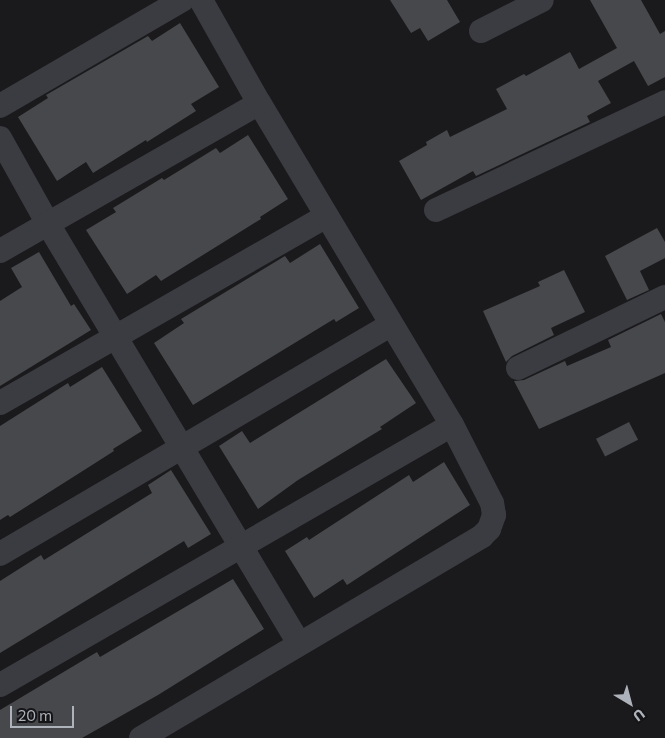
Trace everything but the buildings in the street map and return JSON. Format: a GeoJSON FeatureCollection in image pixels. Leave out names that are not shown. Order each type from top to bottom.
{"type":"FeatureCollection","features":[{"type":"Feature","properties":{"kind":"street"},"geometry":{"type":"LineString","coordinates":[[0,106],[182,0]]}},
{"type":"Feature","properties":{"kind":"street"},"geometry":{"type":"LineString","coordinates":[[141,738],[482,536],[489,529],[494,515],[492,503],[452,425],[390,325],[259,103],[201,0]]}},
{"type":"Feature","properties":{"kind":"street"},"geometry":{"type":"LineString","coordinates":[[481,31],[542,0]]}},
{"type":"Feature","properties":{"kind":"street"},"geometry":{"type":"LineString","coordinates":[[436,210],[665,102]]}},
{"type":"Feature","properties":{"kind":"street"},"geometry":{"type":"LineString","coordinates":[[0,251],[259,103]]}},
{"type":"Feature","properties":{"kind":"street"},"geometry":{"type":"LineString","coordinates":[[0,138],[48,224],[299,644]]}},
{"type":"Feature","properties":{"kind":"street"},"geometry":{"type":"LineString","coordinates":[[0,403],[326,216]]}},
{"type":"Feature","properties":{"kind":"street"},"geometry":{"type":"LineString","coordinates":[[518,368],[665,297]]}},
{"type":"Feature","properties":{"kind":"street"},"geometry":{"type":"LineString","coordinates":[[0,554],[182,449],[390,325]]}},
{"type":"Feature","properties":{"kind":"street"},"geometry":{"type":"LineString","coordinates":[[0,685],[452,425]]}}]}
